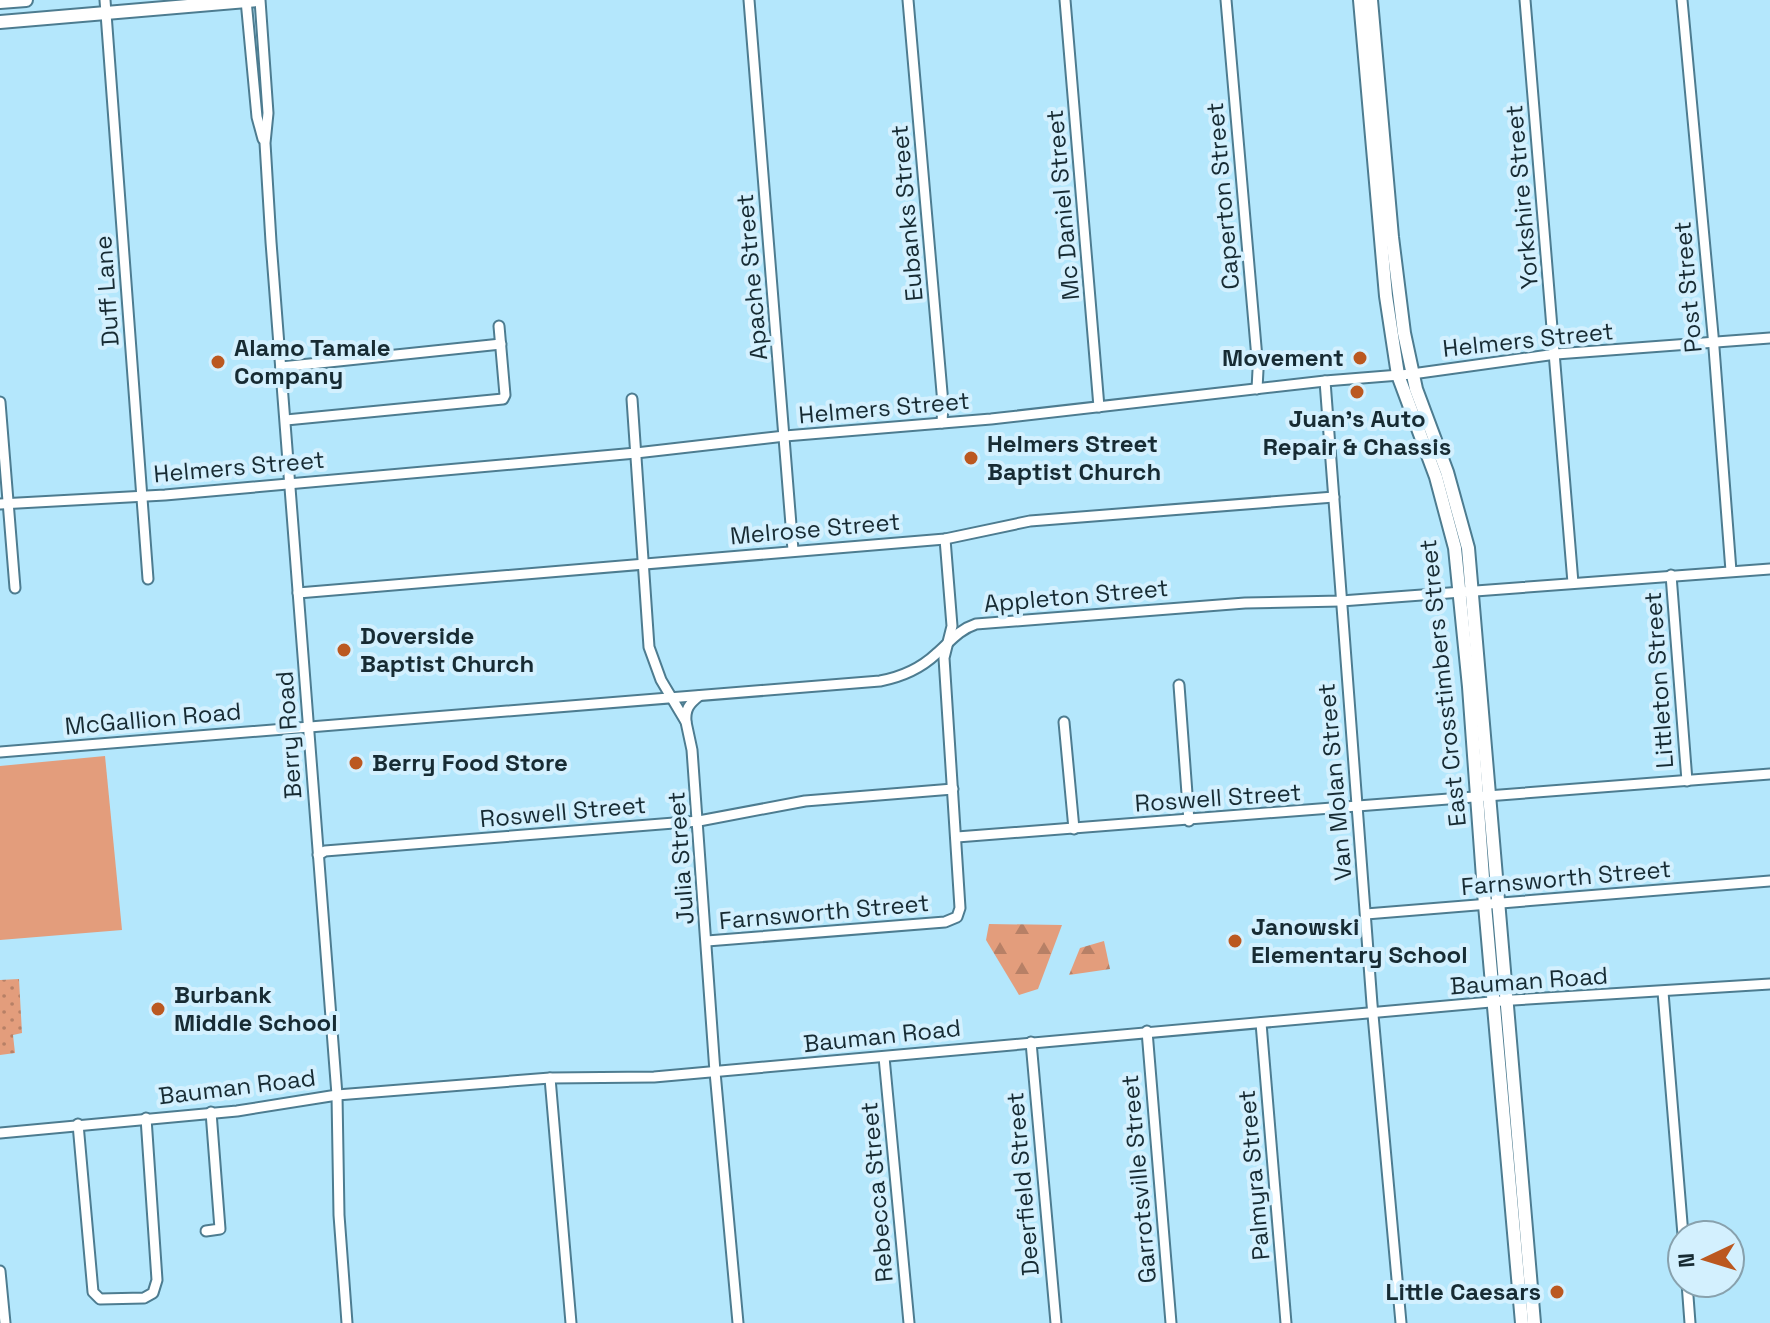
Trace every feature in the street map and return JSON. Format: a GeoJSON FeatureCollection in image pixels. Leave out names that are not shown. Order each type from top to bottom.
{"type":"FeatureCollection","features":[{"type":"Feature","properties":{"kind":"main road"},"geometry":{"type":"LineString","coordinates":[[0,2],[26,0]]}},
{"type":"Feature","properties":{"kind":"main road"},"geometry":{"type":"LineString","coordinates":[[0,22],[106,6],[259,0]]}},
{"type":"Feature","properties":{"kind":"main road","name":"East Crosstimbers Street"},"geometry":{"type":"LineString","coordinates":[[1360,0],[1386,237],[1386,296],[1398,375],[1466,536],[1466,591],[1526,1304],[1522,1323]]}},
{"type":"Feature","properties":{"kind":"main road","name":"East Crosstimbers Street"},"geometry":{"type":"LineString","coordinates":[[1371,0],[1377,136]]}},
{"type":"Feature","properties":{"kind":"main road","name":"East Crosstimbers Street"},"geometry":{"type":"LineString","coordinates":[[1386,237],[1412,374],[1442,474]]}},
{"type":"Feature","properties":{"kind":"main road","name":"East Crosstimbers Street"},"geometry":{"type":"LineString","coordinates":[[1526,1304],[1534,1323]]}},
{"type":"Feature","properties":{"kind":"street","name":"Berry Road"},"geometry":{"type":"LineString","coordinates":[[246,0],[257,117],[265,143]]}},
{"type":"Feature","properties":{"kind":"street","name":"Berry Road"},"geometry":{"type":"LineString","coordinates":[[259,0],[268,113],[265,143],[337,1095],[339,1215],[347,1323]]}},
{"type":"Feature","properties":{"kind":"street","name":"Apache Street"},"geometry":{"type":"LineString","coordinates":[[749,0],[793,550]]}},
{"type":"Feature","properties":{"kind":"street","name":"Eubanks Street"},"geometry":{"type":"LineString","coordinates":[[908,0],[943,404],[942,423]]}},
{"type":"Feature","properties":{"kind":"street","name":"Mc Daniel Street"},"geometry":{"type":"LineString","coordinates":[[1065,0],[1099,407]]}},
{"type":"Feature","properties":{"kind":"street","name":"Caperton Street"},"geometry":{"type":"LineString","coordinates":[[1226,0],[1257,355],[1257,389]]}},
{"type":"Feature","properties":{"kind":"street","name":"Yorkshire Street"},"geometry":{"type":"LineString","coordinates":[[1525,0],[1573,583]]}},
{"type":"Feature","properties":{"kind":"street","name":"Post Street"},"geometry":{"type":"LineString","coordinates":[[1682,0],[1731,571]]}},
{"type":"Feature","properties":{"kind":"street","name":"Duff Lane"},"geometry":{"type":"LineString","coordinates":[[106,6],[148,579]]}},
{"type":"Feature","properties":{"kind":"street"},"geometry":{"type":"LineString","coordinates":[[286,420],[500,400],[505,395],[499,326]]}},
{"type":"Feature","properties":{"kind":"street","name":"Helmers Street"},"geometry":{"type":"LineString","coordinates":[[4,504],[165,495],[636,453],[1412,374],[1556,354],[1770,338]]}},
{"type":"Feature","properties":{"kind":"street"},"geometry":{"type":"LineString","coordinates":[[281,367],[501,344]]}},
{"type":"Feature","properties":{"kind":"street","name":"Van Molan Street"},"geometry":{"type":"LineString","coordinates":[[1325,381],[1373,1013],[1401,1323]]}},
{"type":"Feature","properties":{"kind":"street","name":"Julia Street"},"geometry":{"type":"LineString","coordinates":[[632,399],[646,564],[649,647],[671,699],[686,722],[692,750],[715,1072],[738,1323]]}},
{"type":"Feature","properties":{"kind":"street"},"geometry":{"type":"LineString","coordinates":[[0,402],[4,504],[15,588]]}},
{"type":"Feature","properties":{"kind":"street","name":"Melrose Street"},"geometry":{"type":"LineString","coordinates":[[298,593],[945,539],[1030,521],[1334,497]]}},
{"type":"Feature","properties":{"kind":"street"},"geometry":{"type":"LineString","coordinates":[[945,539],[956,628]]}},
{"type":"Feature","properties":{"kind":"street","name":"Appleton Street"},"geometry":{"type":"LineString","coordinates":[[309,727],[880,681],[911,672],[941,656],[956,628],[976,624],[1770,569]]}},
{"type":"Feature","properties":{"kind":"street","name":"Littleton Street"},"geometry":{"type":"LineString","coordinates":[[1671,575],[1687,781]]}},
{"type":"Feature","properties":{"kind":"street"},"geometry":{"type":"LineString","coordinates":[[941,656],[957,837]]}},
{"type":"Feature","properties":{"kind":"street"},"geometry":{"type":"LineString","coordinates":[[1179,685],[1189,821]]}},
{"type":"Feature","properties":{"kind":"street"},"geometry":{"type":"LineString","coordinates":[[686,722],[685,712],[699,696]]}},
{"type":"Feature","properties":{"kind":"street"},"geometry":{"type":"LineString","coordinates":[[1064,722],[1074,829]]}},
{"type":"Feature","properties":{"kind":"street","name":"McGallion Road"},"geometry":{"type":"LineString","coordinates":[[0,752],[309,727]]}},
{"type":"Feature","properties":{"kind":"street","name":"Roswell Street"},"geometry":{"type":"LineString","coordinates":[[957,837],[1770,774]]}},
{"type":"Feature","properties":{"kind":"street","name":"Roswell Street"},"geometry":{"type":"LineString","coordinates":[[318,855],[340,850],[699,821],[805,801],[953,789]]}},
{"type":"Feature","properties":{"kind":"street","name":"Farnsworth Street"},"geometry":{"type":"LineString","coordinates":[[707,941],[945,922],[957,917],[960,908],[957,837]]}},
{"type":"Feature","properties":{"kind":"street","name":"Farnsworth Street"},"geometry":{"type":"LineString","coordinates":[[1366,914],[1770,881]]}},
{"type":"Feature","properties":{"kind":"street","name":"Bauman Road"},"geometry":{"type":"LineString","coordinates":[[0,1133],[237,1111],[337,1095],[550,1078],[634,1078],[715,1072],[1500,1001],[1770,984]]}},
{"type":"Feature","properties":{"kind":"street"},"geometry":{"type":"LineString","coordinates":[[1663,992],[1682,1219]]}},
{"type":"Feature","properties":{"kind":"street","name":"Palmyra Street"},"geometry":{"type":"LineString","coordinates":[[1261,1023],[1286,1323]]}},
{"type":"Feature","properties":{"kind":"street","name":"Garrotsville Street"},"geometry":{"type":"LineString","coordinates":[[1147,1031],[1171,1323]]}},
{"type":"Feature","properties":{"kind":"street","name":"Deerfield Street"},"geometry":{"type":"LineString","coordinates":[[1031,1042],[1056,1323]]}},
{"type":"Feature","properties":{"kind":"street","name":"Rebecca Street"},"geometry":{"type":"LineString","coordinates":[[884,1057],[909,1323]]}},
{"type":"Feature","properties":{"kind":"street"},"geometry":{"type":"LineString","coordinates":[[550,1078],[571,1323]]}},
{"type":"Feature","properties":{"kind":"street"},"geometry":{"type":"LineString","coordinates":[[206,1231],[220,1229],[211,1112]]}},
{"type":"Feature","properties":{"kind":"street"},"geometry":{"type":"LineString","coordinates":[[78,1124],[93,1292],[100,1299],[144,1298],[153,1293],[157,1280],[146,1118]]}},
{"type":"Feature","properties":{"kind":"street"},"geometry":{"type":"LineString","coordinates":[[0,1271],[5,1323]]}},
{"type":"Feature","properties":{"kind":"street"},"geometry":{"type":"LineString","coordinates":[[1688,1299],[1690,1323]]}},
{"type":"Feature","properties":{"kind":"green space"},"geometry":{"type":"Polygon","coordinates":[[[105,756],[122,930],[0,940],[0,766],[105,756]]]}},
{"type":"Feature","properties":{"kind":"green space"},"geometry":{"type":"Polygon","coordinates":[[[989,924],[1062,925],[1038,989],[1019,995],[986,940],[989,924]]]}},
{"type":"Feature","properties":{"kind":"green space"},"geometry":{"type":"Polygon","coordinates":[[[1104,941],[1110,969],[1069,975],[1080,948],[1104,941]]]}},
{"type":"Feature","properties":{"kind":"green space"},"geometry":{"type":"Polygon","coordinates":[[[19,979],[22,1033],[13,1035],[15,1053],[0,1055],[0,980],[19,979]]]}},
{"type":"Feature","properties":{"kind":"place","name":"Movement"},"geometry":{"type":"Point","coordinates":[1360,358]}},
{"type":"Feature","properties":{"kind":"place","name":"Alamo Tamale Company"},"geometry":{"type":"Point","coordinates":[218,362]}},
{"type":"Feature","properties":{"kind":"place","name":"Juan's Auto Repair & Chassis"},"geometry":{"type":"Point","coordinates":[1357,392]}},
{"type":"Feature","properties":{"kind":"place","name":"Helmers Street Baptist Church"},"geometry":{"type":"Point","coordinates":[971,458]}},
{"type":"Feature","properties":{"kind":"place","name":"Doverside Baptist Church"},"geometry":{"type":"Point","coordinates":[344,650]}},
{"type":"Feature","properties":{"kind":"place","name":"Berry Food Store"},"geometry":{"type":"Point","coordinates":[356,763]}},
{"type":"Feature","properties":{"kind":"place","name":"Janowski Elementary School"},"geometry":{"type":"Point","coordinates":[1235,941]}},
{"type":"Feature","properties":{"kind":"place","name":"Burbank Middle School"},"geometry":{"type":"Point","coordinates":[158,1009]}},
{"type":"Feature","properties":{"kind":"place","name":"Little Caesars"},"geometry":{"type":"Point","coordinates":[1557,1292]}}]}
